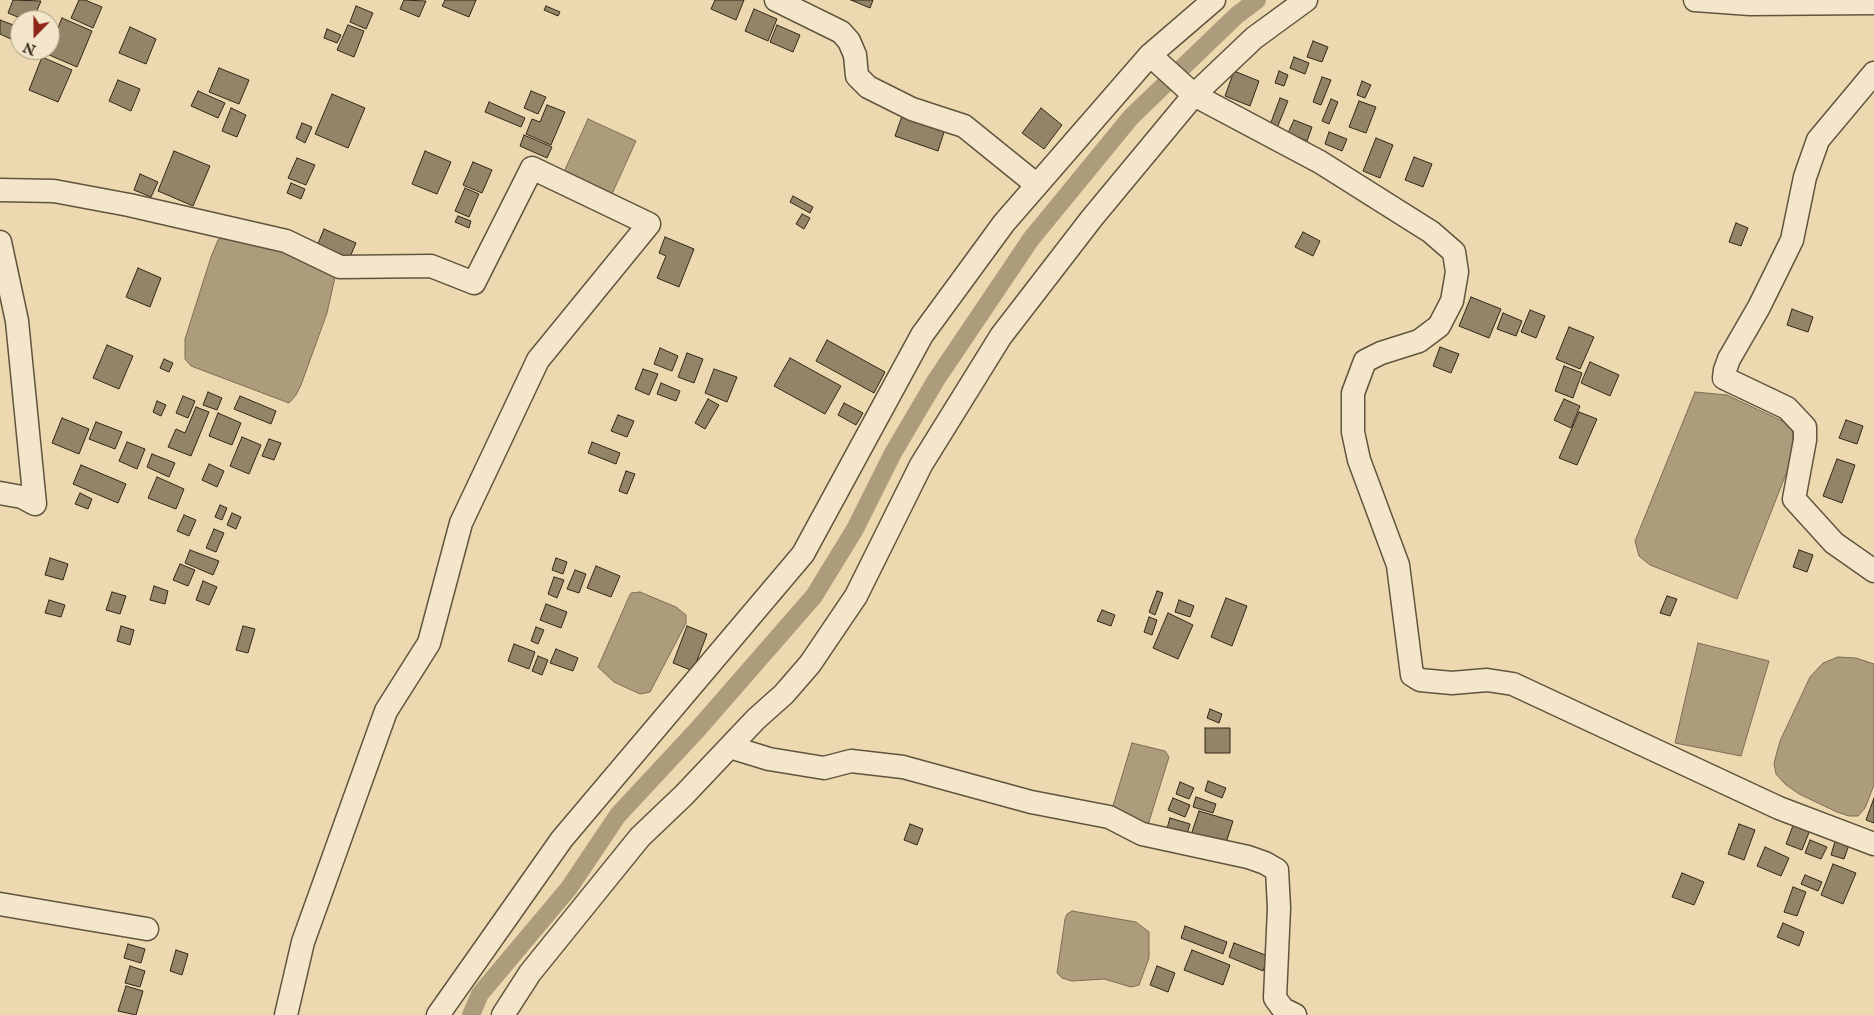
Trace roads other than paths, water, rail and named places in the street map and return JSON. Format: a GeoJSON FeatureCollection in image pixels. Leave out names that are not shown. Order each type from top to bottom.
{"type":"FeatureCollection","features":[{"type":"Feature","properties":{"kind":"street"},"geometry":{"type":"LineString","coordinates":[[776,0],[841,32],[849,41],[856,55],[857,76],[868,87],[912,109],[964,126],[1037,185]]}},
{"type":"Feature","properties":{"kind":"street"},"geometry":{"type":"LineString","coordinates":[[438,1015],[562,839],[803,554],[922,335],[1004,223],[1150,55],[1214,0]]}},
{"type":"Feature","properties":{"kind":"street"},"geometry":{"type":"LineString","coordinates":[[503,1015],[530,973],[640,837],[784,694],[810,664],[856,596],[921,465],[1001,336],[1092,218],[1194,95],[1254,38],[1306,0]]}},
{"type":"Feature","properties":{"kind":"street"},"geometry":{"type":"LineString","coordinates":[[1695,0],[1750,4],[1874,3]]}},
{"type":"Feature","properties":{"kind":"street"},"geometry":{"type":"LineString","coordinates":[[1150,55],[1194,95],[1320,162],[1431,232],[1454,252],[1457,272],[1452,301],[1439,326],[1419,341],[1381,353],[1365,362],[1353,393],[1353,432],[1359,460],[1398,565],[1412,675],[1420,680],[1452,683],[1487,680],[1513,684],[1779,808],[1874,844]]}},
{"type":"Feature","properties":{"kind":"street"},"geometry":{"type":"LineString","coordinates":[[1874,73],[1818,140],[1805,177],[1792,240],[1759,306],[1729,359],[1724,378],[1787,408],[1805,427],[1794,499],[1834,543],[1874,571]]}},
{"type":"Feature","properties":{"kind":"street"},"geometry":{"type":"LineString","coordinates":[[0,190],[54,191],[129,205],[286,241],[340,267],[431,266],[474,283],[532,168],[649,224],[538,360],[461,523],[429,643],[386,711],[303,942],[286,1015]]}},
{"type":"Feature","properties":{"kind":"street"},"geometry":{"type":"LineString","coordinates":[[0,242],[17,321],[35,504],[22,497],[0,493]]}},
{"type":"Feature","properties":{"kind":"street"},"geometry":{"type":"LineString","coordinates":[[730,747],[769,759],[824,768],[851,761],[903,767],[1031,802],[1109,818],[1142,834],[1248,857],[1265,863],[1278,870],[1279,908],[1275,998],[1284,1009],[1294,1015]]}},
{"type":"Feature","properties":{"kind":"street"},"geometry":{"type":"LineString","coordinates":[[0,904],[147,929]]}},
{"type":"Feature","properties":{"kind":"waterway"},"geometry":{"type":"LineString","coordinates":[[471,1015],[480,994],[569,888],[618,815],[698,729],[814,596],[855,529],[893,453],[936,380],[1031,239],[1131,117],[1237,15],[1257,0]]}}]}
